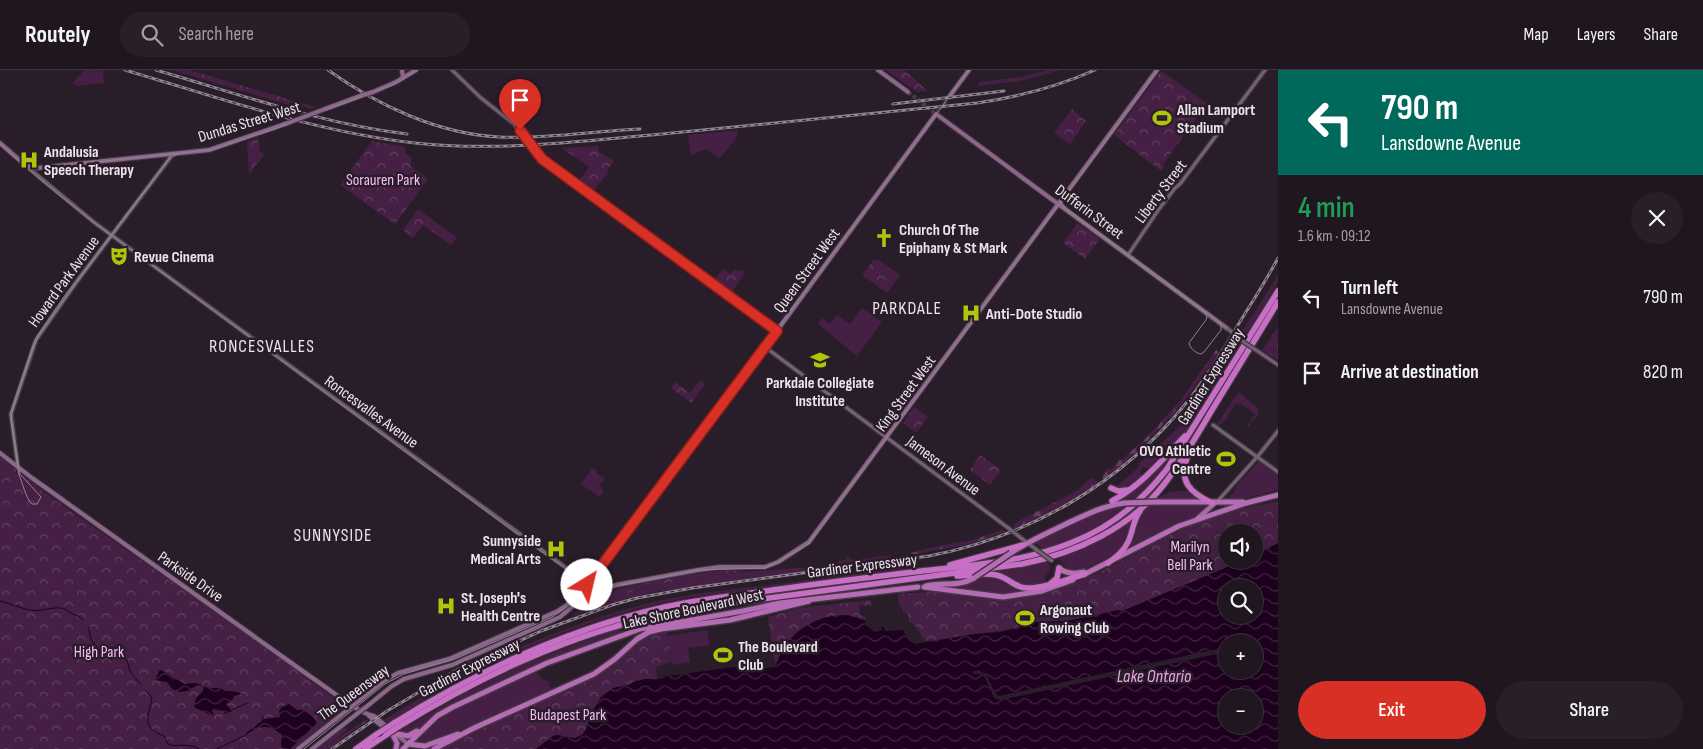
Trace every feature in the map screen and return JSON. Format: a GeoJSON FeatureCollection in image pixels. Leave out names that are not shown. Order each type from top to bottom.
{"type":"FeatureCollection","features":[{"type":"Feature","properties":{"kind":"highway","name":"Gardiner Expressway"},"geometry":{"type":"LineString","coordinates":[[365,749],[386,735],[396,725],[444,693],[506,661],[579,632],[635,614],[700,600],[964,567],[1033,555],[1074,542],[1096,532],[1124,514],[1145,495],[1167,469],[1278,291]]}},
{"type":"Feature","properties":{"kind":"highway","name":"Gardiner Expressway"},"geometry":{"type":"LineString","coordinates":[[356,749],[377,734],[511,665],[557,646],[613,627],[685,610],[1022,564],[1078,548],[1120,524],[1144,505],[1164,485],[1193,443],[1278,302]]}},
{"type":"Feature","properties":{"kind":"highway"},"geometry":{"type":"LineString","coordinates":[[921,587],[935,584],[960,583],[974,578],[1025,544],[1112,501],[1133,488],[1147,476],[1194,428]]}},
{"type":"Feature","properties":{"kind":"highway"},"geometry":{"type":"LineString","coordinates":[[1193,443],[1184,465],[1185,478],[1194,493],[1214,503]]}},
{"type":"Feature","properties":{"kind":"highway"},"geometry":{"type":"LineString","coordinates":[[1110,488],[1121,491],[1133,488]]}},
{"type":"Feature","properties":{"kind":"highway"},"geometry":{"type":"LineString","coordinates":[[1110,488],[1115,495],[1112,501]]}},
{"type":"Feature","properties":{"kind":"highway"},"geometry":{"type":"LineString","coordinates":[[921,587],[989,596],[1010,596],[1055,587],[1099,568],[1160,536],[1194,521],[1246,503],[1278,496]]}},
{"type":"Feature","properties":{"kind":"highway"},"geometry":{"type":"LineString","coordinates":[[1091,512],[1124,503],[1246,503]]}},
{"type":"Feature","properties":{"kind":"highway"},"geometry":{"type":"LineString","coordinates":[[1108,563],[1126,547],[1136,518],[1144,505]]}},
{"type":"Feature","properties":{"kind":"highway"},"geometry":{"type":"LineString","coordinates":[[936,569],[1025,544]]}},
{"type":"Feature","properties":{"kind":"highway"},"geometry":{"type":"LineString","coordinates":[[1059,568],[1064,572],[1074,573],[1099,568]]}},
{"type":"Feature","properties":{"kind":"highway"},"geometry":{"type":"LineString","coordinates":[[1042,587],[1056,580],[1059,568]]}},
{"type":"Feature","properties":{"kind":"highway"},"geometry":{"type":"LineString","coordinates":[[932,576],[993,574],[1023,588],[1042,587],[1085,574]]}},
{"type":"Feature","properties":{"kind":"highway","name":"Lake Shore Boulevard West"},"geometry":{"type":"LineString","coordinates":[[434,749],[468,731],[579,682],[604,668],[640,636],[655,630],[730,620],[809,600],[921,587]]}},
{"type":"Feature","properties":{"kind":"highway","name":"Lake Shore Boulevard West"},"geometry":{"type":"LineString","coordinates":[[403,749],[409,746],[437,716],[453,706],[530,670],[617,637],[650,626],[708,618],[780,602],[809,600]]}},
{"type":"Feature","properties":{"kind":"highway"},"geometry":{"type":"LineString","coordinates":[[617,637],[626,639],[628,642],[626,649]]}},
{"type":"Feature","properties":{"kind":"highway"},"geometry":{"type":"LineString","coordinates":[[396,749],[395,735],[410,736],[437,716]]}},
{"type":"Feature","properties":{"kind":"highway"},"geometry":{"type":"LineString","coordinates":[[409,746],[425,746],[468,731]]}},
{"type":"Feature","properties":{"kind":"main road"},"geometry":{"type":"LineString","coordinates":[[402,70],[403,78]]}},
{"type":"Feature","properties":{"kind":"main road","name":"Dundas Street West"},"geometry":{"type":"LineString","coordinates":[[24,164],[37,168],[214,148],[288,124],[374,92],[416,70]]}},
{"type":"Feature","properties":{"kind":"main road"},"geometry":{"type":"LineString","coordinates":[[878,70],[908,92]]}},
{"type":"Feature","properties":{"kind":"main road"},"geometry":{"type":"LineString","coordinates":[[949,97],[969,70]]}},
{"type":"Feature","properties":{"kind":"main road","name":"King Street West"},"geometry":{"type":"LineString","coordinates":[[587,583],[602,590],[616,585],[693,570],[720,567],[757,568],[774,564],[811,540],[1158,70]]}},
{"type":"Feature","properties":{"kind":"main road","name":"Queen Street West"},"geometry":{"type":"LineString","coordinates":[[587,583],[777,331],[936,114]]}},
{"type":"Feature","properties":{"kind":"main road","name":"Dufferin Street"},"geometry":{"type":"LineString","coordinates":[[936,114],[1228,329]]}},
{"type":"Feature","properties":{"kind":"main road"},"geometry":{"type":"LineString","coordinates":[[0,143],[24,164]]}},
{"type":"Feature","properties":{"kind":"main road","name":"Parkside Drive"},"geometry":{"type":"LineString","coordinates":[[0,453],[18,468],[311,677],[370,716],[409,746]]}},
{"type":"Feature","properties":{"kind":"main road"},"geometry":{"type":"LineString","coordinates":[[1194,521],[1214,503]]}},
{"type":"Feature","properties":{"kind":"main road","name":"The Queensway"},"geometry":{"type":"LineString","coordinates":[[298,749],[384,681],[398,673],[449,659],[558,612],[571,602],[587,583]]}},
{"type":"Feature","properties":{"kind":"main road","name":"The Queensway"},"geometry":{"type":"LineString","coordinates":[[312,749],[392,686],[404,679],[452,665],[564,615],[576,602],[587,583]]}},
{"type":"Feature","properties":{"kind":"street"},"geometry":{"type":"LineString","coordinates":[[452,70],[481,98],[514,124],[542,159],[777,331]]}},
{"type":"Feature","properties":{"kind":"street","name":"Liberty Street"},"geometry":{"type":"LineString","coordinates":[[1128,255],[1164,202],[1265,70]]}},
{"type":"Feature","properties":{"kind":"street","name":"Howard Park Avenue"},"geometry":{"type":"LineString","coordinates":[[18,468],[11,414],[34,345],[55,311],[170,158],[169,154]]}},
{"type":"Feature","properties":{"kind":"street","name":"Roncesvalles Avenue"},"geometry":{"type":"LineString","coordinates":[[24,164],[112,235],[587,583]]}},
{"type":"Feature","properties":{"kind":"street","name":"Dufferin Street"},"geometry":{"type":"LineString","coordinates":[[1228,329],[1232,330],[1278,365]]}},
{"type":"Feature","properties":{"kind":"street","name":"Jameson Avenue"},"geometry":{"type":"LineString","coordinates":[[765,347],[1059,568]]}},
{"type":"Feature","properties":{"kind":"street"},"geometry":{"type":"LineString","coordinates":[[1213,425],[1278,472]]}},
{"type":"Feature","properties":{"kind":"street"},"geometry":{"type":"LineString","coordinates":[[1214,503],[1258,456],[1278,431]]}},
{"type":"Feature","properties":{"kind":"green space"},"geometry":{"type":"Polygon","coordinates":[[[84,70],[103,70],[104,83],[77,86],[73,83],[84,70]]]}},
{"type":"Feature","properties":{"kind":"green space"},"geometry":{"type":"Polygon","coordinates":[[[172,70],[189,70],[315,107],[311,109],[290,102],[289,105],[172,70]]]}},
{"type":"Feature","properties":{"kind":"green space"},"geometry":{"type":"Polygon","coordinates":[[[886,70],[904,70],[928,91],[917,92],[886,70]]]}},
{"type":"Feature","properties":{"kind":"green space"},"geometry":{"type":"Polygon","coordinates":[[[1049,70],[1061,70],[1020,81],[978,86],[979,82],[1020,77],[1049,70]]]}},
{"type":"Feature","properties":{"kind":"green space"},"geometry":{"type":"Polygon","coordinates":[[[1161,71],[1209,105],[1205,111],[1203,109],[1163,164],[1164,167],[1161,171],[1114,135],[1161,71]]]}},
{"type":"Feature","properties":{"kind":"green space"},"geometry":{"type":"Polygon","coordinates":[[[1072,109],[1086,121],[1070,144],[1054,133],[1072,109]]]}},
{"type":"Feature","properties":{"kind":"green space"},"geometry":{"type":"Polygon","coordinates":[[[739,130],[735,140],[720,158],[705,149],[691,155],[688,135],[739,130]]]}},
{"type":"Feature","properties":{"kind":"green space"},"geometry":{"type":"Polygon","coordinates":[[[258,138],[260,151],[264,155],[249,174],[247,142],[258,138]]]}},
{"type":"Feature","properties":{"kind":"green space","name":"Sorauren Park"},"geometry":{"type":"Polygon","coordinates":[[[372,141],[405,147],[405,153],[412,159],[410,165],[428,179],[395,224],[340,185],[372,141]]]}},
{"type":"Feature","properties":{"kind":"green space"},"geometry":{"type":"Polygon","coordinates":[[[598,146],[599,152],[614,161],[607,170],[608,173],[593,191],[579,181],[589,167],[562,148],[598,146]]]}},
{"type":"Feature","properties":{"kind":"green space"},"geometry":{"type":"Polygon","coordinates":[[[418,209],[457,238],[451,245],[423,225],[413,238],[403,230],[418,209]]]}},
{"type":"Feature","properties":{"kind":"green space"},"geometry":{"type":"Polygon","coordinates":[[[1077,223],[1100,239],[1085,259],[1063,243],[1077,223]]]}},
{"type":"Feature","properties":{"kind":"green space"},"geometry":{"type":"Polygon","coordinates":[[[874,259],[879,260],[900,275],[887,293],[862,275],[874,259]]]}},
{"type":"Feature","properties":{"kind":"green space"},"geometry":{"type":"Polygon","coordinates":[[[723,269],[730,274],[735,269],[739,272],[741,270],[744,272],[731,293],[714,280],[723,269]]]}},
{"type":"Feature","properties":{"kind":"green space"},"geometry":{"type":"Polygon","coordinates":[[[1278,275],[1278,282],[1245,336],[1241,333],[1278,275]]]}},
{"type":"Feature","properties":{"kind":"green space","name":"Parkdale Collegiate Institute"},"geometry":{"type":"Polygon","coordinates":[[[862,308],[882,322],[857,356],[818,324],[822,318],[830,324],[837,315],[850,324],[862,308]]]}},
{"type":"Feature","properties":{"kind":"green space"},"geometry":{"type":"Polygon","coordinates":[[[1278,327],[1278,360],[1262,350],[1278,327]]]}},
{"type":"Feature","properties":{"kind":"green space"},"geometry":{"type":"Polygon","coordinates":[[[1240,343],[1184,435],[1150,469],[1144,467],[1140,471],[1142,473],[1141,480],[1138,483],[1125,489],[1115,487],[1139,467],[1139,464],[1137,465],[1178,428],[1209,386],[1232,349],[1235,350],[1240,343]]]}},
{"type":"Feature","properties":{"kind":"green space"},"geometry":{"type":"Polygon","coordinates":[[[1216,350],[1218,353],[1180,406],[1136,452],[1103,480],[1102,476],[1107,468],[1112,469],[1119,460],[1144,440],[1180,401],[1216,350]]]}},
{"type":"Feature","properties":{"kind":"green space"},"geometry":{"type":"Polygon","coordinates":[[[700,380],[705,384],[691,403],[671,388],[675,382],[690,393],[700,380]]]}},
{"type":"Feature","properties":{"kind":"green space"},"geometry":{"type":"Polygon","coordinates":[[[1237,392],[1245,396],[1258,408],[1259,415],[1250,423],[1249,427],[1247,426],[1255,414],[1240,403],[1238,405],[1236,403],[1227,416],[1228,418],[1218,426],[1216,422],[1218,423],[1234,398],[1239,394],[1237,392]]]}},
{"type":"Feature","properties":{"kind":"green space"},"geometry":{"type":"Polygon","coordinates":[[[914,407],[928,417],[916,433],[903,423],[914,407]]]}},
{"type":"Feature","properties":{"kind":"green space"},"geometry":{"type":"Polygon","coordinates":[[[1182,443],[1159,474],[1136,498],[1119,499],[1182,443]]]}},
{"type":"Feature","properties":{"kind":"green space"},"geometry":{"type":"Polygon","coordinates":[[[980,455],[1001,470],[990,485],[970,470],[980,455]]]}},
{"type":"Feature","properties":{"kind":"green space","name":"High Park"},"geometry":{"type":"Polygon","coordinates":[[[0,457],[44,492],[289,664],[347,707],[295,749],[0,749],[0,457]]]}},
{"type":"Feature","properties":{"kind":"green space"},"geometry":{"type":"Polygon","coordinates":[[[1260,460],[1278,473],[1278,490],[1245,498],[1227,499],[1234,492],[1237,485],[1260,460]]]}},
{"type":"Feature","properties":{"kind":"green space"},"geometry":{"type":"Polygon","coordinates":[[[592,468],[603,478],[605,477],[599,486],[602,487],[603,493],[599,497],[581,484],[592,468]]]}},
{"type":"Feature","properties":{"kind":"green space"},"geometry":{"type":"Polygon","coordinates":[[[1091,478],[1099,483],[1070,502],[1018,527],[1016,530],[1014,528],[1015,523],[1078,490],[1091,478]]]}},
{"type":"Feature","properties":{"kind":"green space"},"geometry":{"type":"Polygon","coordinates":[[[1188,491],[1198,498],[1156,499],[1169,492],[1188,491]]]}},
{"type":"Feature","properties":{"kind":"green space","name":"Marilyn Bell Park"},"geometry":{"type":"Polygon","coordinates":[[[1278,501],[1278,543],[1263,551],[1263,524],[1218,524],[1218,569],[1223,569],[1120,612],[1067,621],[1036,623],[1030,610],[1016,613],[1020,627],[925,641],[913,623],[910,623],[907,613],[903,613],[900,603],[898,603],[898,594],[944,591],[1003,600],[1048,592],[1098,573],[1196,523],[1236,510],[1278,501]]]}},
{"type":"Feature","properties":{"kind":"green space"},"geometry":{"type":"Polygon","coordinates":[[[1150,505],[1205,506],[1207,508],[1199,515],[1130,547],[1129,545],[1137,524],[1142,514],[1150,505]]]}},
{"type":"Feature","properties":{"kind":"green space"},"geometry":{"type":"Polygon","coordinates":[[[1129,506],[1098,526],[1066,541],[1043,549],[1036,543],[1103,510],[1129,506]]]}},
{"type":"Feature","properties":{"kind":"green space"},"geometry":{"type":"Polygon","coordinates":[[[1134,518],[1127,542],[1115,554],[1082,570],[1071,572],[1060,568],[1058,563],[1067,567],[1058,559],[1098,542],[1134,518]]]}},
{"type":"Feature","properties":{"kind":"green space"},"geometry":{"type":"Polygon","coordinates":[[[1002,530],[1006,532],[969,544],[916,555],[910,553],[969,541],[1002,530]]]}},
{"type":"Feature","properties":{"kind":"green space"},"geometry":{"type":"Polygon","coordinates":[[[848,554],[849,558],[854,560],[892,555],[890,557],[892,560],[656,592],[629,598],[575,616],[574,613],[602,601],[660,585],[719,575],[809,567],[810,569],[830,564],[830,566],[838,565],[838,561],[846,560],[848,554]]]}},
{"type":"Feature","properties":{"kind":"green space"},"geometry":{"type":"Polygon","coordinates":[[[1047,562],[1050,568],[1045,577],[1046,584],[1022,584],[991,571],[1023,568],[1047,562]]]}},
{"type":"Feature","properties":{"kind":"green space"},"geometry":{"type":"Polygon","coordinates":[[[902,567],[904,569],[882,573],[705,595],[664,602],[622,613],[580,626],[539,642],[460,680],[387,723],[384,720],[448,682],[516,649],[586,622],[622,611],[688,595],[902,567]]]}},
{"type":"Feature","properties":{"kind":"green space"},"geometry":{"type":"Polygon","coordinates":[[[724,570],[747,572],[647,587],[589,605],[591,597],[613,590],[674,577],[724,570]]]}},
{"type":"Feature","properties":{"kind":"green space"},"geometry":{"type":"Polygon","coordinates":[[[982,576],[998,577],[1027,591],[1001,594],[959,587],[982,576]]]}},
{"type":"Feature","properties":{"kind":"green space"},"geometry":{"type":"Polygon","coordinates":[[[870,600],[872,606],[859,605],[860,615],[866,617],[865,620],[785,644],[776,664],[768,617],[800,608],[870,600]]]}},
{"type":"Feature","properties":{"kind":"green space"},"geometry":{"type":"Polygon","coordinates":[[[620,628],[621,632],[536,665],[466,698],[438,714],[412,734],[398,732],[467,692],[526,663],[620,628]]]}},
{"type":"Feature","properties":{"kind":"green space","name":"The Boulevard Club"},"geometry":{"type":"Polygon","coordinates":[[[707,630],[709,645],[688,648],[690,662],[672,665],[667,636],[707,630]]]}},
{"type":"Feature","properties":{"kind":"green space","name":"Budapest Park"},"geometry":{"type":"Polygon","coordinates":[[[667,631],[671,662],[656,667],[657,679],[633,682],[617,688],[592,712],[582,735],[576,738],[553,736],[536,749],[440,749],[586,681],[609,667],[642,640],[657,633],[667,631]]]}},
{"type":"Feature","properties":{"kind":"green space"},"geometry":{"type":"Polygon","coordinates":[[[536,672],[543,679],[550,682],[549,686],[552,689],[431,743],[415,745],[414,742],[426,730],[454,710],[484,694],[536,672]]]}},
{"type":"Feature","properties":{"kind":"green space"},"geometry":{"type":"Polygon","coordinates":[[[365,720],[369,720],[329,749],[316,749],[344,727],[347,730],[332,742],[365,720]]]}},
{"type":"Feature","properties":{"kind":"water","name":"Lake Ontario"},"geometry":{"type":"Polygon","coordinates":[[[1278,543],[1278,749],[536,749],[553,736],[575,738],[582,735],[601,697],[613,688],[644,679],[661,679],[667,676],[742,666],[745,671],[774,667],[784,647],[797,632],[811,623],[827,617],[846,615],[865,620],[866,625],[874,632],[882,630],[881,627],[884,627],[885,631],[903,630],[909,641],[916,644],[974,634],[1001,632],[1035,622],[1067,621],[1118,610],[1122,611],[1222,569],[1263,569],[1263,551],[1278,543]]]}},
{"type":"Feature","properties":{"kind":"water"},"geometry":{"type":"Polygon","coordinates":[[[161,670],[185,684],[196,683],[209,688],[220,688],[242,694],[234,696],[226,704],[232,711],[225,714],[224,711],[213,709],[214,715],[212,716],[194,707],[196,698],[203,691],[203,686],[198,685],[187,691],[180,692],[172,689],[167,682],[155,680],[161,670]]]}},
{"type":"Feature","properties":{"kind":"water"},"geometry":{"type":"Polygon","coordinates":[[[289,704],[297,710],[307,712],[317,723],[290,749],[282,748],[282,735],[272,729],[264,727],[246,735],[264,719],[280,717],[279,711],[282,707],[289,704]]]}},
{"type":"Feature","properties":{"kind":"pier"},"geometry":{"type":"Polygon","coordinates":[[[1218,649],[1218,654],[1001,700],[994,698],[985,677],[980,674],[973,674],[973,671],[979,670],[986,674],[995,693],[999,696],[1218,649]]]}},
{"type":"Feature","properties":{"kind":"waterway"},"geometry":{"type":"LineString","coordinates":[[0,601],[34,610],[61,608],[79,616],[84,621]]}},
{"type":"Feature","properties":{"kind":"waterway"},"geometry":{"type":"LineString","coordinates":[[89,627],[89,633],[95,645],[109,655],[120,654],[123,656],[132,675],[141,684]]}},
{"type":"Feature","properties":{"kind":"waterway"},"geometry":{"type":"LineString","coordinates":[[146,691],[152,698],[148,716],[149,725],[152,729],[164,736],[169,745],[190,746],[199,749]]}},
{"type":"Feature","properties":{"kind":"waterway"},"geometry":{"type":"LineString","coordinates":[[232,710],[247,703]]}},
{"type":"Feature","properties":{"kind":"waterway"},"geometry":{"type":"LineString","coordinates":[[217,749],[246,735]]}},
{"type":"Feature","properties":{"kind":"tunnel"},"geometry":{"type":"LineString","coordinates":[[908,92],[936,114],[949,97]]}},
{"type":"Feature","properties":{"kind":"tram line"},"geometry":{"type":"LineString","coordinates":[[26,166],[40,168],[209,150],[274,129],[382,89],[395,84],[417,70]]}},
{"type":"Feature","properties":{"kind":"tram line"},"geometry":{"type":"LineString","coordinates":[[304,749],[385,684],[404,674],[455,659],[552,617],[569,605],[686,452],[969,70]]}},
{"type":"Feature","properties":{"kind":"tram line"},"geometry":{"type":"LineString","coordinates":[[0,144],[89,219],[528,542],[599,591],[699,570],[765,568],[808,544],[1158,70]]}},
{"type":"Feature","properties":{"kind":"tram line"},"geometry":{"type":"LineString","coordinates":[[175,153],[171,156],[66,294],[37,336],[33,345],[10,414],[19,475],[26,495],[32,504],[37,504],[41,497],[20,474],[11,418],[34,345],[66,297],[169,159],[178,154]]}},
{"type":"Feature","properties":{"kind":"tram line"},"geometry":{"type":"LineString","coordinates":[[1062,198],[1061,204],[1065,209],[1205,313],[1206,320],[1189,343],[1195,352],[1201,354],[1204,352],[1221,330],[1221,323],[1067,209],[1062,203],[1065,196]]}},
{"type":"Feature","properties":{"kind":"railway"},"geometry":{"type":"LineString","coordinates":[[125,70],[232,103],[341,131],[415,143],[477,146],[570,142],[977,103],[1037,91],[1095,70]]}},
{"type":"Feature","properties":{"kind":"railway"},"geometry":{"type":"LineString","coordinates":[[156,70],[312,116],[407,134]]}},
{"type":"Feature","properties":{"kind":"railway"},"geometry":{"type":"LineString","coordinates":[[328,70],[367,95],[409,116],[431,124],[476,135],[534,137],[640,129]]}},
{"type":"Feature","properties":{"kind":"railway"},"geometry":{"type":"LineString","coordinates":[[893,104],[1004,91]]}},
{"type":"Feature","properties":{"kind":"railway"},"geometry":{"type":"LineString","coordinates":[[332,749],[387,711],[458,669],[541,631],[612,605],[637,598],[692,588],[929,556],[967,547],[1003,535],[1038,520],[1072,502],[1104,481],[1134,457],[1161,431],[1187,402],[1209,372],[1278,258]]}},
{"type":"Feature","properties":{"kind":"place","name":"Allan Lamport Stadium"},"geometry":{"type":"Point","coordinates":[1162,118]}},
{"type":"Feature","properties":{"kind":"place","name":"Andalusia Speech Therapy"},"geometry":{"type":"Point","coordinates":[29,160]}},
{"type":"Feature","properties":{"kind":"place","name":"Church Of The Epiphany & St Mark"},"geometry":{"type":"Point","coordinates":[884,238]}},
{"type":"Feature","properties":{"kind":"place","name":"Revue Cinema"},"geometry":{"type":"Point","coordinates":[119,256]}},
{"type":"Feature","properties":{"kind":"place","name":"Anti-Dote Studio"},"geometry":{"type":"Point","coordinates":[971,313]}},
{"type":"Feature","properties":{"kind":"place","name":"Parkdale Collegiate Institute"},"geometry":{"type":"Point","coordinates":[820,360]}},
{"type":"Feature","properties":{"kind":"place","name":"OVO Athletic Centre"},"geometry":{"type":"Point","coordinates":[1226,459]}},
{"type":"Feature","properties":{"kind":"place","name":"Sunnyside Medical Arts"},"geometry":{"type":"Point","coordinates":[556,549]}},
{"type":"Feature","properties":{"kind":"place","name":"St. Joseph's Health Centre"},"geometry":{"type":"Point","coordinates":[446,606]}},
{"type":"Feature","properties":{"kind":"place","name":"Argonaut Rowing Club"},"geometry":{"type":"Point","coordinates":[1025,618]}},
{"type":"Feature","properties":{"kind":"place","name":"The Boulevard Club"},"geometry":{"type":"Point","coordinates":[723,655]}},
{"type":"Feature","properties":{"kind":"district","name":"PARKDALE"},"geometry":{"type":"Point","coordinates":[907,308]}},
{"type":"Feature","properties":{"kind":"district","name":"RONCESVALLES"},"geometry":{"type":"Point","coordinates":[262,346]}},
{"type":"Feature","properties":{"kind":"district","name":"SUNNYSIDE"},"geometry":{"type":"Point","coordinates":[333,535]}},
{"type":"Feature","properties":{"kind":"route"},"geometry":{"type":"LineString","coordinates":[[520,130],[542,159],[777,331],[587,585]]}}]}
